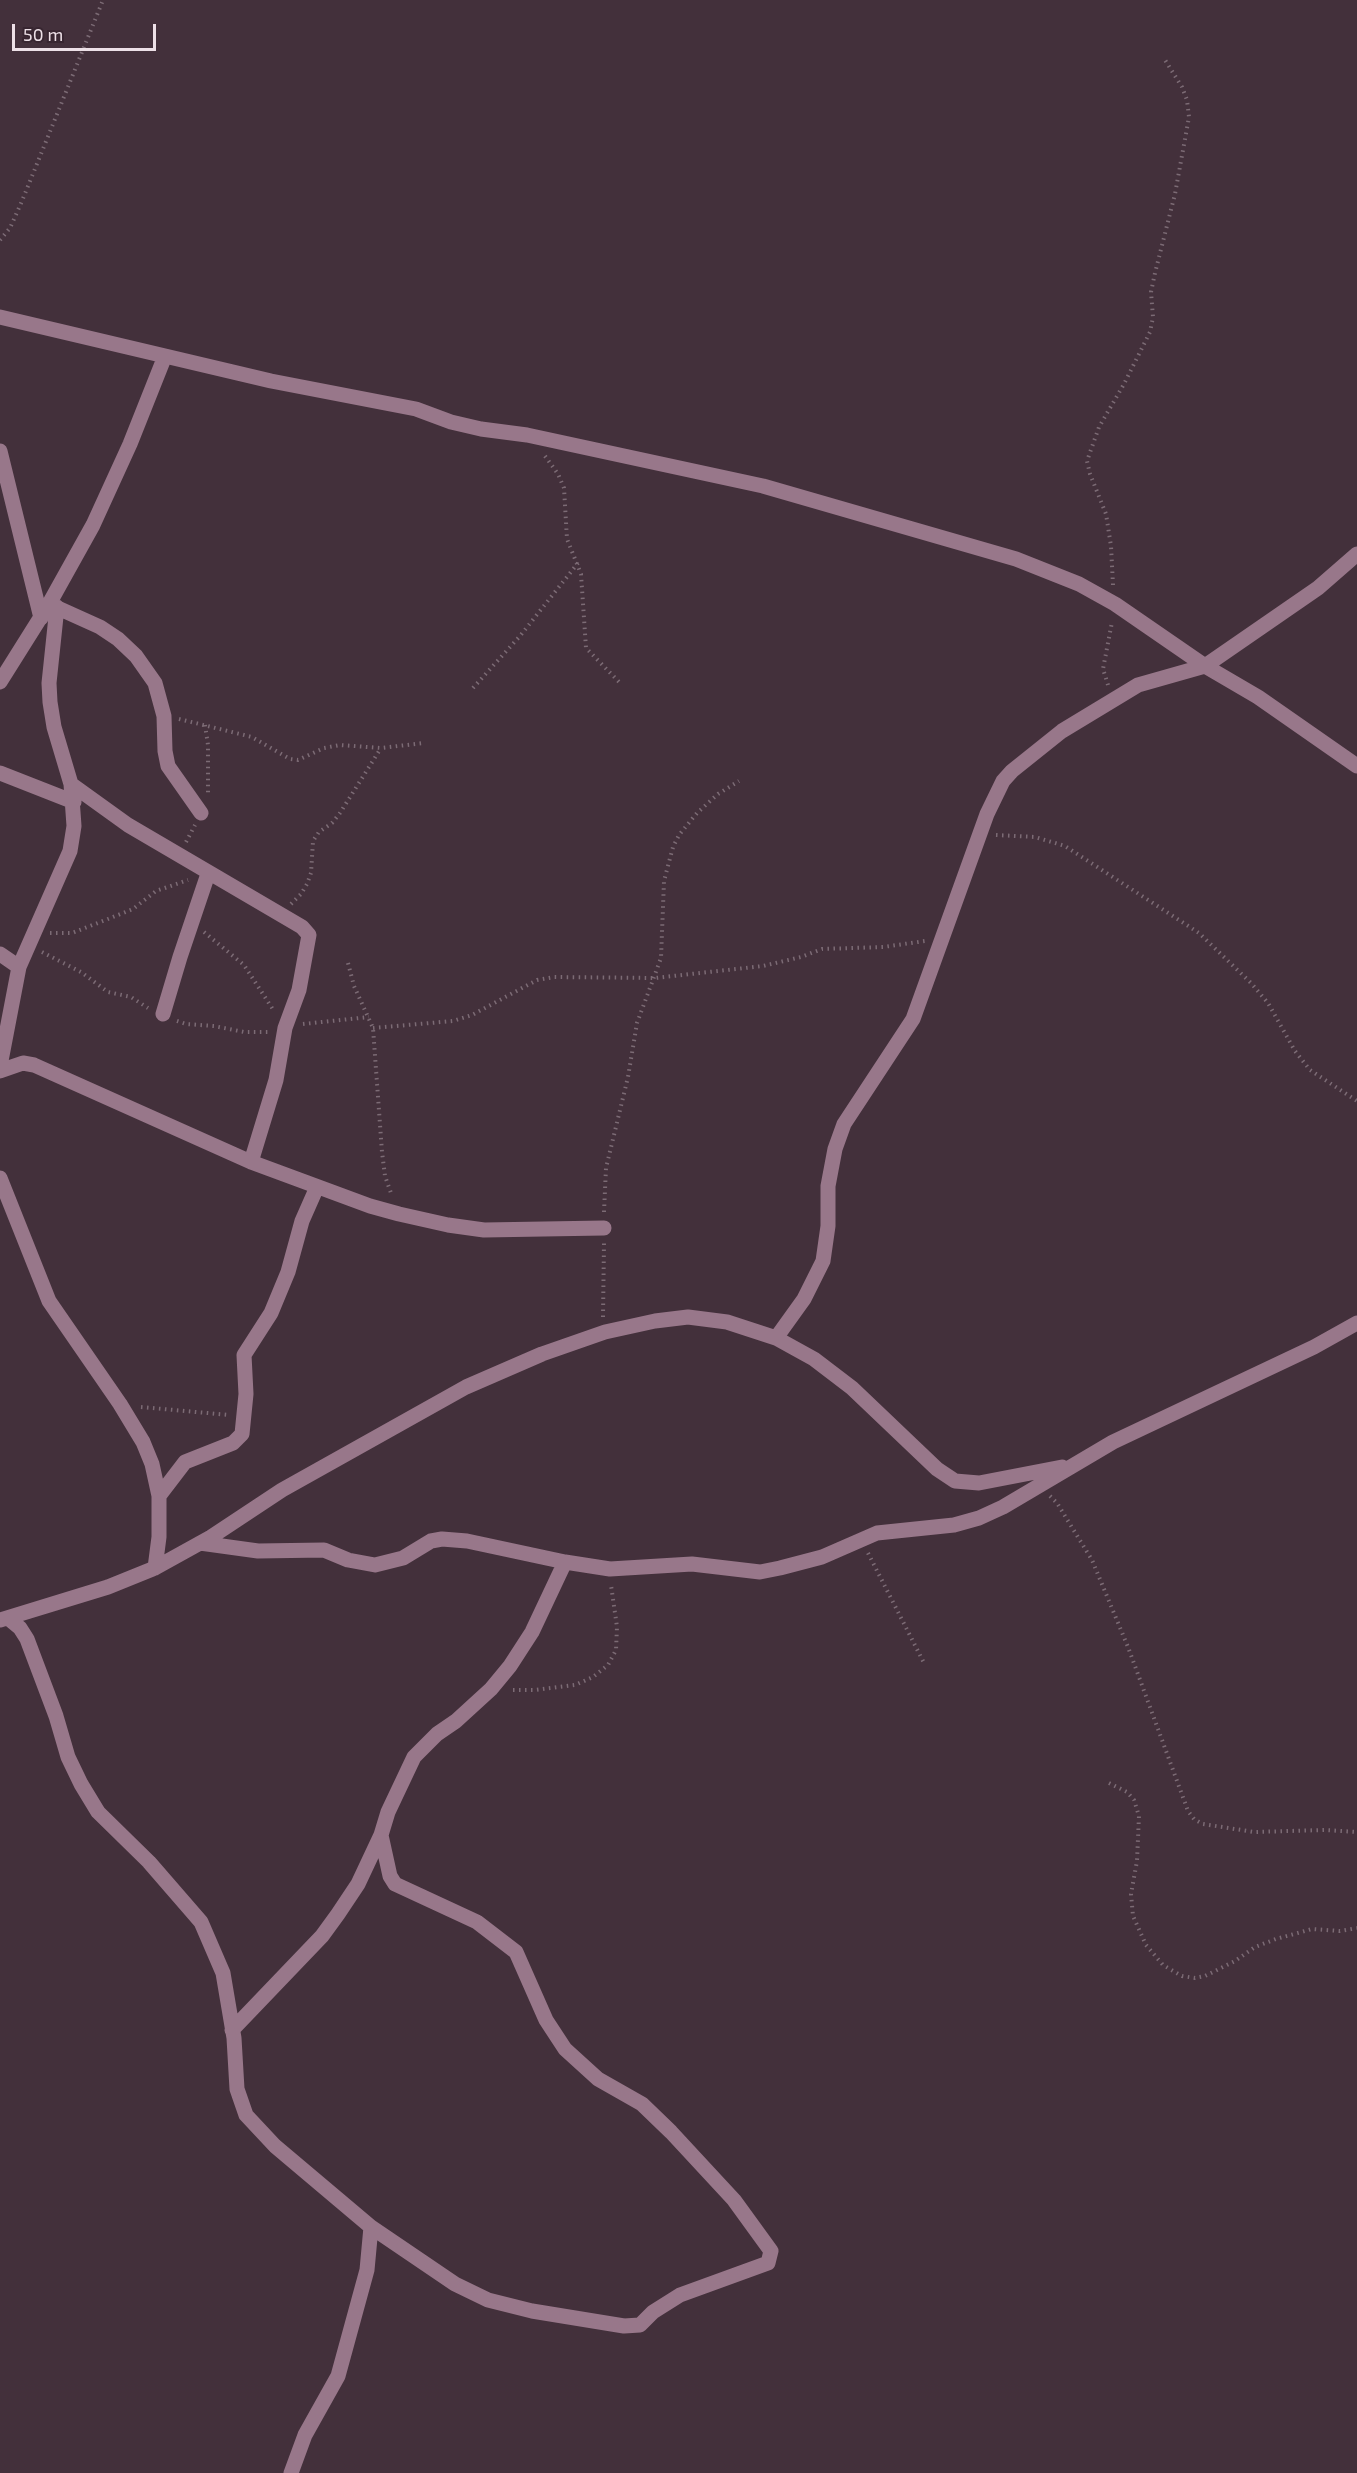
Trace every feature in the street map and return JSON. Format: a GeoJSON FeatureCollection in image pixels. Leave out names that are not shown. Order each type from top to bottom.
{"type":"FeatureCollection","features":[{"type":"Feature","properties":{"kind":"street"},"geometry":{"type":"LineString","coordinates":[[0,317],[271,381],[416,409],[451,422],[481,429],[527,435],[741,481],[849,509],[1016,559],[1079,584],[1115,604],[1205,666],[1258,697],[1357,766]]}},
{"type":"Feature","properties":{"kind":"street"},"geometry":{"type":"LineString","coordinates":[[0,682],[41,618],[53,605],[130,444],[165,356]]}},
{"type":"Feature","properties":{"kind":"street"},"geometry":{"type":"LineString","coordinates":[[0,451],[41,618]]}},
{"type":"Feature","properties":{"kind":"street"},"geometry":{"type":"LineString","coordinates":[[776,1338],[804,1299],[823,1261],[828,1226],[828,1186],[835,1149],[844,1124],[913,1019],[996,794],[1012,771],[1062,731],[1138,685],[1205,666],[1318,588],[1357,554]]}},
{"type":"Feature","properties":{"kind":"street"},"geometry":{"type":"LineString","coordinates":[[53,605],[100,627],[136,656],[155,683],[164,716],[168,766],[201,813]]}},
{"type":"Feature","properties":{"kind":"street"},"geometry":{"type":"LineString","coordinates":[[0,1066],[20,967],[70,851],[74,826],[71,784],[54,727],[50,702],[53,605]]}},
{"type":"Feature","properties":{"kind":"street"},"geometry":{"type":"LineString","coordinates":[[0,773],[74,802]]}},
{"type":"Feature","properties":{"kind":"street"},"geometry":{"type":"LineString","coordinates":[[71,784],[128,825],[208,874],[302,927],[309,935],[299,990],[281,1022],[276,1080],[251,1162]]}},
{"type":"Feature","properties":{"kind":"street"},"geometry":{"type":"LineString","coordinates":[[163,1014],[208,874]]}},
{"type":"Feature","properties":{"kind":"street"},"geometry":{"type":"LineString","coordinates":[[0,954],[20,967]]}},
{"type":"Feature","properties":{"kind":"street"},"geometry":{"type":"LineString","coordinates":[[0,1071],[23,1063],[34,1065],[251,1162],[399,1214],[484,1230],[604,1228]]}},
{"type":"Feature","properties":{"kind":"street"},"geometry":{"type":"LineString","coordinates":[[0,1178],[49,1301],[120,1404],[143,1442],[152,1464],[159,1496],[159,1537],[154,1568]]}},
{"type":"Feature","properties":{"kind":"street"},"geometry":{"type":"LineString","coordinates":[[159,1496],[185,1462],[238,1439],[242,1434],[245,1416],[244,1355],[271,1313],[288,1272],[302,1221],[317,1187]]}},
{"type":"Feature","properties":{"kind":"street"},"geometry":{"type":"LineString","coordinates":[[4,1619],[108,1587],[154,1568],[201,1543],[282,1490],[466,1387],[542,1354],[605,1332],[655,1321],[688,1317],[727,1322],[776,1338],[814,1359],[852,1388],[937,1469],[956,1481],[979,1483],[1072,1465]]}},
{"type":"Feature","properties":{"kind":"street"},"geometry":{"type":"LineString","coordinates":[[201,1543],[258,1551],[324,1550],[348,1560],[375,1565],[403,1558],[431,1541],[442,1539],[466,1541],[610,1569],[693,1564],[760,1572],[822,1557],[860,1539],[896,1530],[954,1525],[987,1514],[1113,1442],[1314,1347],[1357,1323]]}},
{"type":"Feature","properties":{"kind":"street"},"geometry":{"type":"LineString","coordinates":[[232,2030],[322,1936],[358,1884],[414,1757],[437,1734],[456,1721],[491,1689],[510,1666],[532,1632],[565,1562]]}},
{"type":"Feature","properties":{"kind":"street"},"geometry":{"type":"LineString","coordinates":[[4,1619],[20,1628],[27,1639],[56,1716],[68,1757],[98,1812],[164,1878],[201,1922],[215,1949],[223,1973],[232,2030],[237,2089],[246,2115],[275,2146],[371,2227],[455,2284],[488,2300],[532,2311],[624,2326],[640,2325],[653,2312],[680,2295],[768,2263],[771,2251],[734,2200],[642,2104],[598,2079],[565,2049],[546,2020],[516,1952],[477,1922],[395,1884],[390,1876],[381,1835]]}},
{"type":"Feature","properties":{"kind":"street"},"geometry":{"type":"LineString","coordinates":[[291,2473],[305,2435],[338,2376],[367,2270],[371,2227]]}},
{"type":"Feature","properties":{"kind":"path"},"geometry":{"type":"LineString","coordinates":[[0,240],[10,228],[22,201],[103,0]]}},
{"type":"Feature","properties":{"kind":"path"},"geometry":{"type":"LineString","coordinates":[[1114,699],[1103,669],[1115,604],[1111,573],[1111,546],[1106,514],[1090,474],[1088,460],[1099,427],[1150,332],[1153,282],[1175,194],[1189,117],[1187,100],[1182,87],[1165,60]]}},
{"type":"Feature","properties":{"kind":"path"},"geometry":{"type":"LineString","coordinates":[[527,435],[558,474],[564,488],[567,539],[578,562],[586,648],[621,684]]}},
{"type":"Feature","properties":{"kind":"path"},"geometry":{"type":"LineString","coordinates":[[473,688],[520,636],[578,562]]}},
{"type":"Feature","properties":{"kind":"path"},"geometry":{"type":"LineString","coordinates":[[164,716],[252,737],[290,759],[298,760],[324,748],[340,745],[381,748],[424,743]]}},
{"type":"Feature","properties":{"kind":"path"},"geometry":{"type":"LineString","coordinates":[[273,911],[290,904],[301,894],[311,873],[313,841],[340,813],[381,748]]}},
{"type":"Feature","properties":{"kind":"path"},"geometry":{"type":"LineString","coordinates":[[605,1332],[601,1307],[606,1168],[628,1077],[637,1023],[645,997],[655,978],[662,952],[664,880],[673,847],[679,835],[696,813],[718,794],[739,781]]}},
{"type":"Feature","properties":{"kind":"path"},"geometry":{"type":"LineString","coordinates":[[981,836],[1035,837],[1065,846],[1200,933],[1268,1003],[1294,1051],[1310,1070],[1357,1101]]}},
{"type":"Feature","properties":{"kind":"path"},"geometry":{"type":"LineString","coordinates":[[34,930],[63,935],[72,933],[133,909],[156,891],[208,874]]}},
{"type":"Feature","properties":{"kind":"path"},"geometry":{"type":"LineString","coordinates":[[192,923],[244,965],[281,1022],[369,1017]]}},
{"type":"Feature","properties":{"kind":"path"},"geometry":{"type":"LineString","coordinates":[[373,1028],[453,1021],[472,1015],[537,980],[586,975],[655,978],[763,966],[801,957],[822,949],[941,940]]}},
{"type":"Feature","properties":{"kind":"path"},"geometry":{"type":"LineString","coordinates":[[348,963],[354,986],[373,1028],[377,1114],[385,1176],[399,1214]]}},
{"type":"Feature","properties":{"kind":"path"},"geometry":{"type":"LineString","coordinates":[[120,1404],[245,1416]]}},
{"type":"Feature","properties":{"kind":"path"},"geometry":{"type":"LineString","coordinates":[[1030,1491],[1052,1497],[1092,1560],[1128,1647],[1188,1810],[1194,1819],[1203,1824],[1254,1832],[1326,1830],[1357,1832]]}},
{"type":"Feature","properties":{"kind":"path"},"geometry":{"type":"LineString","coordinates":[[860,1539],[924,1663]]}},
{"type":"Feature","properties":{"kind":"path"},"geometry":{"type":"LineString","coordinates":[[491,1689],[535,1690],[575,1685],[593,1677],[608,1665],[616,1650],[617,1627],[612,1602],[610,1569]]}},
{"type":"Feature","properties":{"kind":"path"},"geometry":{"type":"LineString","coordinates":[[1109,1783],[1127,1792],[1134,1800],[1139,1816],[1137,1861],[1131,1894],[1133,1916],[1146,1945],[1162,1965],[1182,1976],[1195,1978],[1205,1976],[1235,1961],[1255,1947],[1276,1939],[1312,1929],[1340,1931],[1357,1928]]}}]}
